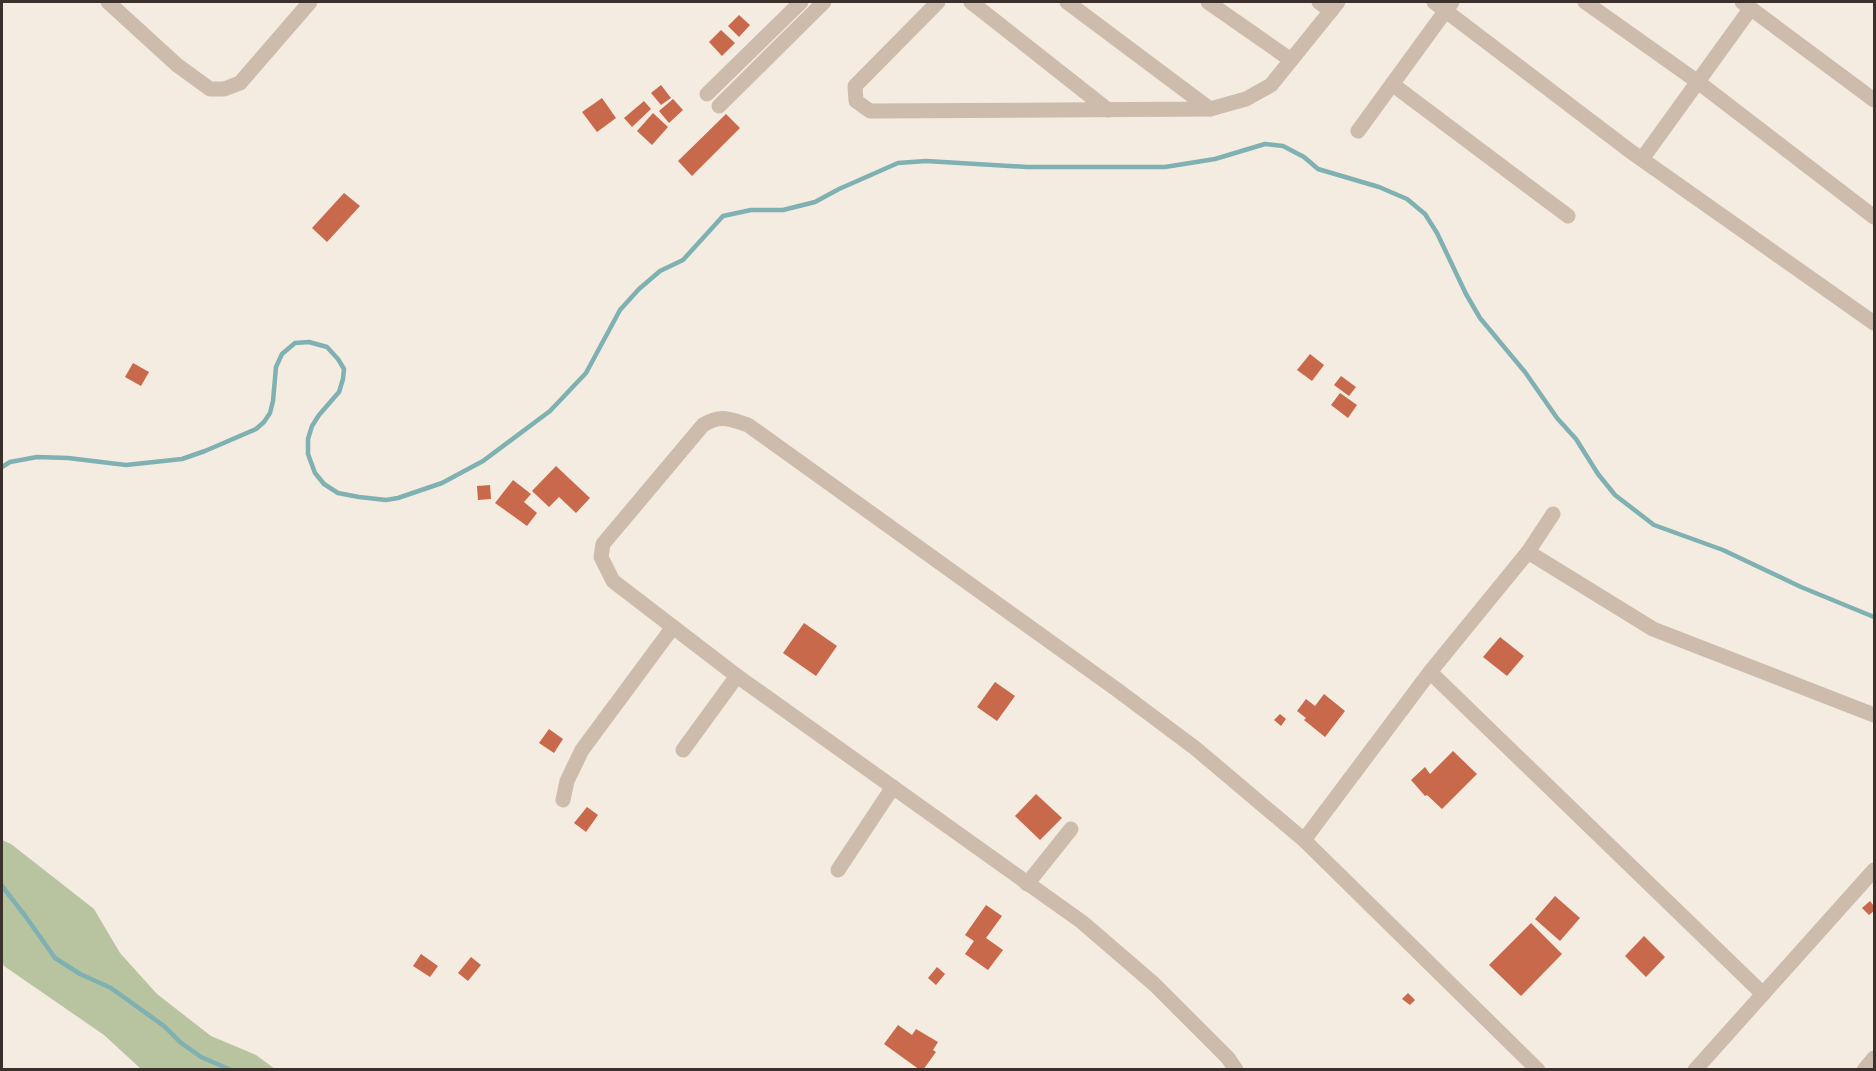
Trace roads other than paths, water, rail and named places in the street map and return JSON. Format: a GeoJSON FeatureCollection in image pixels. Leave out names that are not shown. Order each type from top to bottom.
{"type":"FeatureCollection","features":[{"type":"Feature","properties":{"kind":"street"},"geometry":{"type":"LineString","coordinates":[[108,2],[185,71],[210,88],[224,89],[240,83],[310,2]]}},
{"type":"Feature","properties":{"kind":"street"},"geometry":{"type":"LineString","coordinates":[[707,94],[801,2]]}},
{"type":"Feature","properties":{"kind":"street"},"geometry":{"type":"LineString","coordinates":[[719,105],[824,2]]}},
{"type":"Feature","properties":{"kind":"street"},"geometry":{"type":"LineString","coordinates":[[938,2],[855,86],[856,101],[870,111],[1210,109],[1246,99],[1271,85],[1329,4]]}},
{"type":"Feature","properties":{"kind":"street"},"geometry":{"type":"LineString","coordinates":[[970,2],[1108,110]]}},
{"type":"Feature","properties":{"kind":"street"},"geometry":{"type":"LineString","coordinates":[[1068,2],[1210,109]]}},
{"type":"Feature","properties":{"kind":"street"},"geometry":{"type":"LineString","coordinates":[[1208,2],[1291,60]]}},
{"type":"Feature","properties":{"kind":"street"},"geometry":{"type":"LineString","coordinates":[[1586,2],[1698,82],[1875,217]]}},
{"type":"Feature","properties":{"kind":"street"},"geometry":{"type":"LineString","coordinates":[[1358,131],[1444,4],[1642,159],[1875,323]]}},
{"type":"Feature","properties":{"kind":"street"},"geometry":{"type":"LineString","coordinates":[[1642,159],[1698,82],[1747,5],[1875,100]]}},
{"type":"Feature","properties":{"kind":"street"},"geometry":{"type":"LineString","coordinates":[[1392,84],[1568,216]]}},
{"type":"Feature","properties":{"kind":"street"},"geometry":{"type":"LineString","coordinates":[[1236,1070],[1228,1058],[1154,984],[1082,922],[737,676],[613,581],[602,557],[603,544],[703,426],[713,419],[728,418],[748,425],[1196,748],[1304,840],[1538,1070]]}},
{"type":"Feature","properties":{"kind":"street"},"geometry":{"type":"LineString","coordinates":[[1304,840],[1430,672],[1528,552],[1553,514]]}},
{"type":"Feature","properties":{"kind":"street"},"geometry":{"type":"LineString","coordinates":[[1528,552],[1653,629],[1875,715]]}},
{"type":"Feature","properties":{"kind":"street"},"geometry":{"type":"LineString","coordinates":[[563,800],[567,781],[582,750],[673,627]]}},
{"type":"Feature","properties":{"kind":"street"},"geometry":{"type":"LineString","coordinates":[[1430,672],[1763,994]]}},
{"type":"Feature","properties":{"kind":"street"},"geometry":{"type":"LineString","coordinates":[[683,750],[737,676]]}},
{"type":"Feature","properties":{"kind":"street"},"geometry":{"type":"LineString","coordinates":[[838,870],[893,787]]}},
{"type":"Feature","properties":{"kind":"street"},"geometry":{"type":"LineString","coordinates":[[1027,884],[1071,829]]}},
{"type":"Feature","properties":{"kind":"street"},"geometry":{"type":"LineString","coordinates":[[1695,1070],[1875,870]]}},
{"type":"Feature","properties":{"kind":"street"},"geometry":{"type":"LineString","coordinates":[[1864,1070],[1875,1058]]}},
{"type":"Feature","properties":{"kind":"waterway"},"geometry":{"type":"LineString","coordinates":[[2,467],[10,462],[37,457],[126,465],[182,459],[205,451],[256,429],[264,422],[270,413],[276,367],[282,354],[295,343],[309,342],[327,347],[344,369],[339,392],[319,415],[308,439],[308,454],[315,473],[324,484],[338,493],[386,500],[398,498],[442,483],[483,461],[550,411],[586,373],[620,310],[660,271],[683,260],[723,216],[751,210],[783,210],[815,202],[898,163],[926,161],[1027,167],[1165,167],[1215,159],[1265,144],[1283,146],[1304,157],[1318,169],[1379,187],[1407,199],[1425,214],[1480,318],[1525,372],[1615,495],[1654,525],[1723,550],[1801,587],[1874,617]]}},
{"type":"Feature","properties":{"kind":"waterway"},"geometry":{"type":"LineString","coordinates":[[2,886],[55,958],[80,974],[111,988],[164,1026],[180,1042],[201,1057],[231,1070]]}}]}
